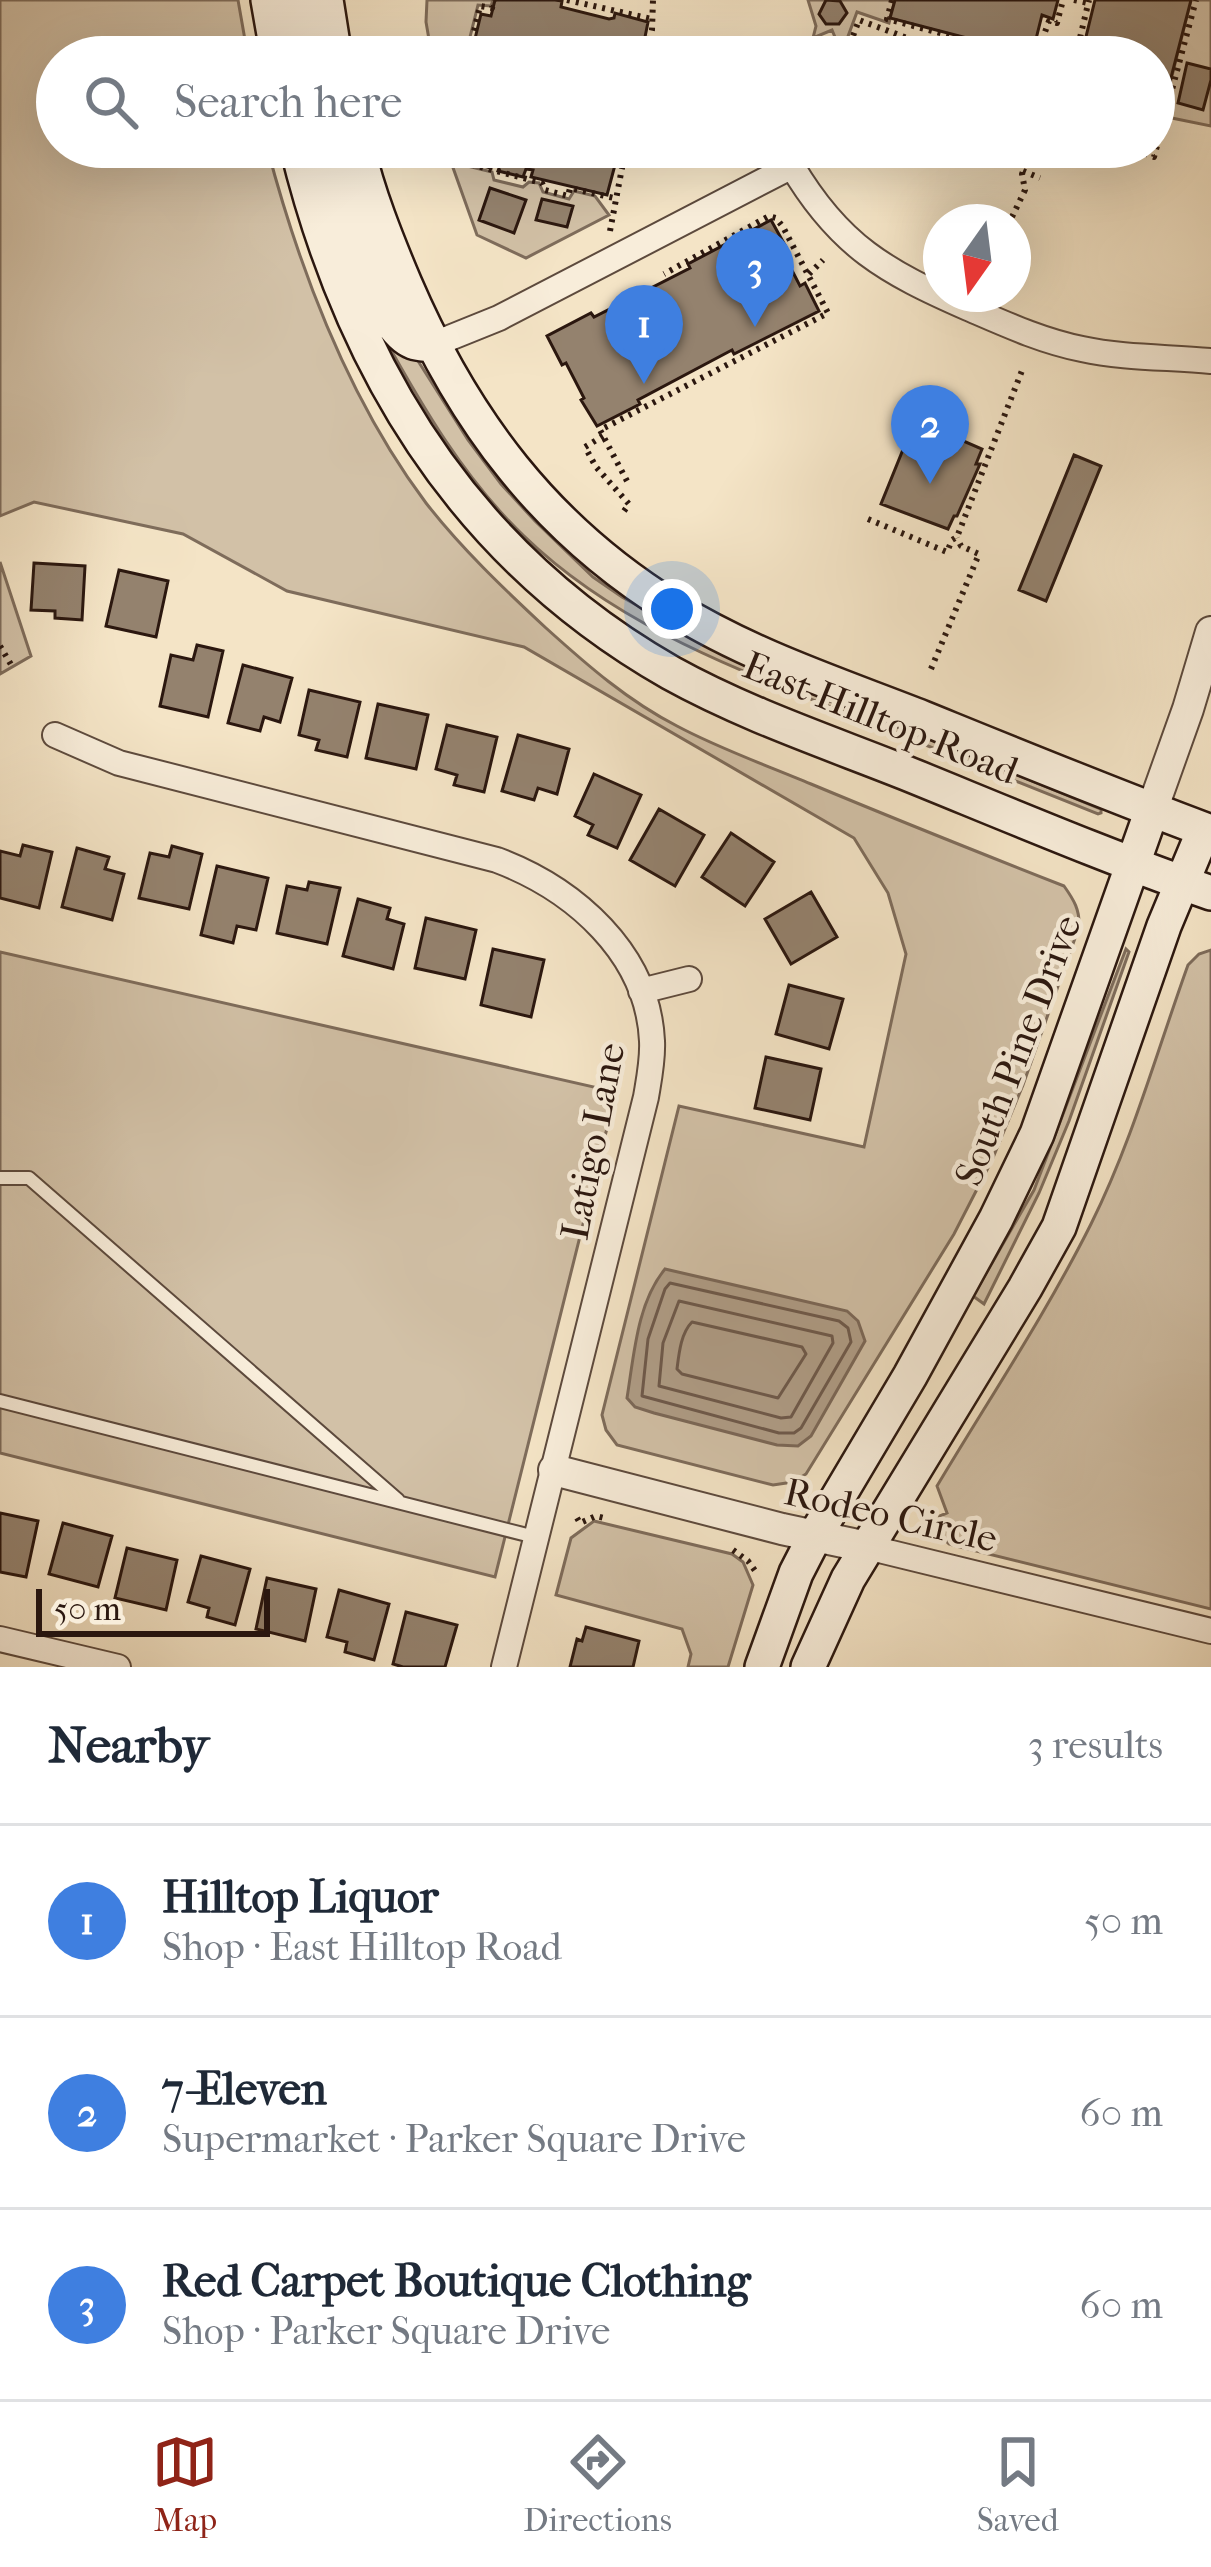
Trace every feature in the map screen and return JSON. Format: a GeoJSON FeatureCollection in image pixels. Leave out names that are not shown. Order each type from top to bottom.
{"type":"FeatureCollection","features":[{"type":"Feature","properties":{"kind":"main road"},"geometry":{"type":"LineString","coordinates":[[268,0],[274,36]]}},
{"type":"Feature","properties":{"kind":"main road"},"geometry":{"type":"LineString","coordinates":[[295,0],[301,36]]}},
{"type":"Feature","properties":{"kind":"main road"},"geometry":{"type":"LineString","coordinates":[[326,0],[332,36]]}},
{"type":"Feature","properties":{"kind":"main road","name":"East Hilltop Road"},"geometry":{"type":"LineString","coordinates":[[303,168],[346,297],[392,395],[462,498],[543,582],[620,640],[708,692],[1196,888]]}},
{"type":"Feature","properties":{"kind":"main road"},"geometry":{"type":"LineString","coordinates":[[332,168],[383,312],[412,342],[432,345]]}},
{"type":"Feature","properties":{"kind":"main road","name":"East Hilltop Road"},"geometry":{"type":"LineString","coordinates":[[363,168],[432,345],[471,413],[524,481],[590,548],[663,602],[761,652],[1152,809],[1209,826]]}},
{"type":"Feature","properties":{"kind":"main road","name":"South Pine Drive"},"geometry":{"type":"LineString","coordinates":[[762,1667],[814,1536],[910,1376],[1018,1177],[1062,1070],[1152,809]]}},
{"type":"Feature","properties":{"kind":"main road"},"geometry":{"type":"LineString","coordinates":[[808,1667],[867,1547],[1059,1227],[1196,888],[1209,826]]}},
{"type":"Feature","properties":{"kind":"street"},"geometry":{"type":"LineString","coordinates":[[432,345],[499,318],[788,168]]}},
{"type":"Feature","properties":{"kind":"street"},"geometry":{"type":"LineString","coordinates":[[793,168],[835,227],[908,281],[1061,344],[1116,354],[1211,361]]}},
{"type":"Feature","properties":{"kind":"street","name":"South Pine Drive"},"geometry":{"type":"LineString","coordinates":[[1152,809],[1211,632]]}},
{"type":"Feature","properties":{"kind":"street","name":"Latigo Lane"},"geometry":{"type":"LineString","coordinates":[[55,735],[118,763],[518,868],[559,890],[590,915],[623,957],[641,991],[652,1042],[646,1097],[504,1667]]}},
{"type":"Feature","properties":{"kind":"street"},"geometry":{"type":"LineString","coordinates":[[641,991],[689,979]]}},
{"type":"Feature","properties":{"kind":"street","name":"Rodeo Circle"},"geometry":{"type":"LineString","coordinates":[[554,1470],[1211,1631]]}},
{"type":"Feature","properties":{"kind":"street"},"geometry":{"type":"LineString","coordinates":[[0,1639],[118,1667]]}},
{"type":"Feature","properties":{"kind":"lane"},"geometry":{"type":"LineString","coordinates":[[0,1178],[29,1178],[403,1505]]}},
{"type":"Feature","properties":{"kind":"lane"},"geometry":{"type":"LineString","coordinates":[[0,1401],[536,1538]]}},
{"type":"Feature","properties":{"kind":"path"},"geometry":{"type":"LineString","coordinates":[[473,36],[480,6],[492,8],[494,0]]}},
{"type":"Feature","properties":{"kind":"path"},"geometry":{"type":"LineString","coordinates":[[567,0],[652,19]]}},
{"type":"Feature","properties":{"kind":"path"},"geometry":{"type":"LineString","coordinates":[[649,36],[653,0]]}},
{"type":"Feature","properties":{"kind":"path"},"geometry":{"type":"LineString","coordinates":[[892,0],[887,20],[951,36]]}},
{"type":"Feature","properties":{"kind":"path"},"geometry":{"type":"LineString","coordinates":[[1043,36],[1049,21],[1057,23],[1063,0]]}},
{"type":"Feature","properties":{"kind":"path"},"geometry":{"type":"LineString","coordinates":[[1074,0],[1088,2],[1080,36]]}},
{"type":"Feature","properties":{"kind":"path"},"geometry":{"type":"LineString","coordinates":[[1175,78],[1196,0]]}},
{"type":"Feature","properties":{"kind":"path"},"geometry":{"type":"LineString","coordinates":[[853,36],[859,20],[902,36]]}},
{"type":"Feature","properties":{"kind":"path"},"geometry":{"type":"LineString","coordinates":[[485,168],[542,183],[545,190],[568,196],[570,188],[614,198]]}},
{"type":"Feature","properties":{"kind":"path"},"geometry":{"type":"LineString","coordinates":[[621,168],[609,235],[631,224]]}},
{"type":"Feature","properties":{"kind":"path"},"geometry":{"type":"LineString","coordinates":[[1018,204],[1025,190],[1024,168]]}},
{"type":"Feature","properties":{"kind":"path"},"geometry":{"type":"LineString","coordinates":[[1023,171],[1040,178]]}},
{"type":"Feature","properties":{"kind":"path"},"geometry":{"type":"LineString","coordinates":[[627,481],[600,430],[828,313],[783,227],[769,216],[664,274]]}},
{"type":"Feature","properties":{"kind":"path"},"geometry":{"type":"LineString","coordinates":[[808,275],[824,260]]}},
{"type":"Feature","properties":{"kind":"path"},"geometry":{"type":"LineString","coordinates":[[868,519],[947,551],[957,537],[1024,368]]}},
{"type":"Feature","properties":{"kind":"path"},"geometry":{"type":"LineString","coordinates":[[603,436],[586,447],[629,504],[624,511]]}},
{"type":"Feature","properties":{"kind":"path"},"geometry":{"type":"LineString","coordinates":[[932,669],[979,554],[961,546],[957,537]]}},
{"type":"Feature","properties":{"kind":"path"},"geometry":{"type":"LineString","coordinates":[[0,646],[14,668]]}},
{"type":"Feature","properties":{"kind":"path"},"geometry":{"type":"LineString","coordinates":[[577,1518],[580,1523],[596,1516],[615,1520]]}},
{"type":"Feature","properties":{"kind":"path"},"geometry":{"type":"LineString","coordinates":[[734,1550],[756,1572]]}},
{"type":"Feature","properties":{"kind":"shaded area"},"geometry":{"type":"Polygon","coordinates":[[[0,0],[238,0],[244,36],[36,36],[36,168],[273,168],[311,287],[373,421],[439,520],[530,613],[608,682],[677,726],[1064,886],[1079,927],[992,1160],[954,1234],[806,1474],[773,1485],[617,1445],[602,1415],[679,1106],[864,1147],[906,954],[888,893],[854,838],[524,647],[287,591],[183,534],[34,502],[0,516],[0,0]]]}},
{"type":"Feature","properties":{"kind":"shaded area"},"geometry":{"type":"Polygon","coordinates":[[[427,0],[493,0],[491,6],[478,5],[470,36],[428,36],[427,0]]]}},
{"type":"Feature","properties":{"kind":"shaded area"},"geometry":{"type":"Polygon","coordinates":[[[808,0],[895,0],[889,23],[857,12],[848,36],[834,36],[832,30],[814,36],[816,26],[808,0]]]}},
{"type":"Feature","properties":{"kind":"shaded area"},"geometry":{"type":"Polygon","coordinates":[[[1191,0],[1211,0],[1211,126],[1175,119],[1175,64],[1191,0]]]}},
{"type":"Feature","properties":{"kind":"shaded area"},"geometry":{"type":"Polygon","coordinates":[[[453,168],[492,172],[494,180],[523,187],[539,183],[543,192],[569,199],[574,191],[595,196],[609,215],[526,258],[477,235],[453,168]]]}},
{"type":"Feature","properties":{"kind":"shaded area"},"geometry":{"type":"Polygon","coordinates":[[[382,334],[413,353],[501,484],[593,577],[622,597],[733,659],[1101,809],[1101,813],[758,677],[674,639],[596,594],[524,536],[482,491],[429,415],[382,334]]]}},
{"type":"Feature","properties":{"kind":"shaded area"},"geometry":{"type":"Polygon","coordinates":[[[0,562],[31,656],[0,674],[0,562]]]}},
{"type":"Feature","properties":{"kind":"shaded area"},"geometry":{"type":"Polygon","coordinates":[[[1126,949],[1129,952],[1069,1121],[984,1304],[973,1296],[1034,1190],[1126,949]]]}},
{"type":"Feature","properties":{"kind":"shaded area"},"geometry":{"type":"Polygon","coordinates":[[[1211,950],[1211,1609],[949,1544],[934,1529],[947,1513],[937,1486],[1074,1258],[1132,1129],[1188,965],[1211,950]]]}},
{"type":"Feature","properties":{"kind":"shaded area"},"geometry":{"type":"Polygon","coordinates":[[[0,952],[616,1092],[495,1577],[0,1453],[0,952]]]}},
{"type":"Feature","properties":{"kind":"shaded area"},"geometry":{"type":"Polygon","coordinates":[[[594,1521],[732,1554],[743,1562],[753,1585],[728,1667],[688,1667],[691,1654],[682,1629],[556,1595],[571,1538],[594,1521]]]}},
{"type":"Feature","properties":{"kind":"water"},"geometry":{"type":"Polygon","coordinates":[[[665,1269],[847,1311],[858,1321],[865,1341],[811,1436],[798,1446],[777,1445],[654,1413],[635,1407],[627,1398],[643,1313],[665,1269]]]}},
{"type":"Feature","properties":{"kind":"building"},"geometry":{"type":"Polygon","coordinates":[[[495,0],[562,1],[561,7],[609,19],[615,13],[648,22],[645,36],[476,36],[481,14],[491,16],[495,0]]]}},
{"type":"Feature","properties":{"kind":"building"},"geometry":{"type":"Polygon","coordinates":[[[826,0],[840,1],[847,13],[839,24],[826,24],[819,14],[826,0]]]}},
{"type":"Feature","properties":{"kind":"building"},"geometry":{"type":"Polygon","coordinates":[[[895,0],[1058,0],[1053,19],[1042,15],[1037,36],[959,36],[890,18],[895,0]]]}},
{"type":"Feature","properties":{"kind":"building"},"geometry":{"type":"Polygon","coordinates":[[[1095,0],[1191,0],[1175,62],[1175,36],[1086,36],[1095,0]]]}},
{"type":"Feature","properties":{"kind":"building"},"geometry":{"type":"Polygon","coordinates":[[[1187,63],[1211,69],[1203,110],[1178,103],[1187,63]]]}},
{"type":"Feature","properties":{"kind":"building"},"geometry":{"type":"Polygon","coordinates":[[[499,168],[614,168],[607,195],[531,177],[533,170],[526,169],[523,177],[499,168]]]}},
{"type":"Feature","properties":{"kind":"building"},"geometry":{"type":"Polygon","coordinates":[[[490,188],[526,200],[514,233],[479,220],[490,188]]]}},
{"type":"Feature","properties":{"kind":"building"},"geometry":{"type":"Polygon","coordinates":[[[542,199],[573,206],[567,227],[536,220],[542,199]]]}},
{"type":"Feature","properties":{"kind":"building"},"geometry":{"type":"Polygon","coordinates":[[[771,220],[800,286],[805,283],[819,311],[734,354],[732,350],[597,426],[547,336],[690,268],[688,264],[771,220]]]}},
{"type":"Feature","properties":{"kind":"building"},"geometry":{"type":"Polygon","coordinates":[[[915,420],[982,449],[976,464],[980,464],[948,529],[881,504],[915,420]]]}},
{"type":"Feature","properties":{"kind":"building"},"geometry":{"type":"Polygon","coordinates":[[[1074,455],[1101,466],[1046,601],[1019,590],[1074,455]]]}},
{"type":"Feature","properties":{"kind":"building"},"geometry":{"type":"Polygon","coordinates":[[[34,563],[85,566],[82,620],[55,618],[55,611],[31,610],[34,563]]]}},
{"type":"Feature","properties":{"kind":"building"},"geometry":{"type":"Polygon","coordinates":[[[119,570],[168,581],[156,637],[106,626],[119,570]]]}},
{"type":"Feature","properties":{"kind":"building"},"geometry":{"type":"Polygon","coordinates":[[[197,645],[223,651],[208,717],[160,706],[171,655],[193,660],[197,645]]]}},
{"type":"Feature","properties":{"kind":"building"},"geometry":{"type":"Polygon","coordinates":[[[243,665],[292,678],[280,722],[264,717],[260,731],[228,723],[243,665]]]}},
{"type":"Feature","properties":{"kind":"building"},"geometry":{"type":"Polygon","coordinates":[[[309,690],[360,702],[347,757],[316,750],[319,740],[299,735],[309,690]]]}},
{"type":"Feature","properties":{"kind":"building"},"geometry":{"type":"Polygon","coordinates":[[[378,704],[428,715],[416,769],[366,758],[378,704]]]}},
{"type":"Feature","properties":{"kind":"building"},"geometry":{"type":"Polygon","coordinates":[[[447,725],[497,737],[484,792],[454,785],[457,775],[436,769],[447,725]]]}},
{"type":"Feature","properties":{"kind":"building"},"geometry":{"type":"Polygon","coordinates":[[[518,735],[569,749],[557,794],[538,788],[534,800],[502,791],[518,735]]]}},
{"type":"Feature","properties":{"kind":"building"},"geometry":{"type":"Polygon","coordinates":[[[594,774],[641,795],[617,848],[588,835],[593,825],[575,816],[594,774]]]}},
{"type":"Feature","properties":{"kind":"building"},"geometry":{"type":"Polygon","coordinates":[[[659,809],[704,835],[675,886],[630,860],[659,809]]]}},
{"type":"Feature","properties":{"kind":"building"},"geometry":{"type":"Polygon","coordinates":[[[731,833],[774,862],[745,906],[702,877],[731,833]]]}},
{"type":"Feature","properties":{"kind":"building"},"geometry":{"type":"Polygon","coordinates":[[[23,845],[52,852],[39,908],[0,898],[0,851],[20,856],[23,845]]]}},
{"type":"Feature","properties":{"kind":"building"},"geometry":{"type":"Polygon","coordinates":[[[172,846],[202,854],[189,909],[139,898],[150,853],[169,857],[172,846]]]}},
{"type":"Feature","properties":{"kind":"building"},"geometry":{"type":"Polygon","coordinates":[[[77,848],[109,857],[105,869],[124,874],[112,920],[62,907],[77,848]]]}},
{"type":"Feature","properties":{"kind":"building"},"geometry":{"type":"Polygon","coordinates":[[[217,866],[268,878],[256,930],[237,926],[233,943],[201,935],[217,866]]]}},
{"type":"Feature","properties":{"kind":"building"},"geometry":{"type":"Polygon","coordinates":[[[309,882],[340,888],[327,944],[277,933],[287,886],[307,890],[309,882]]]}},
{"type":"Feature","properties":{"kind":"building"},"geometry":{"type":"Polygon","coordinates":[[[811,892],[837,937],[791,964],[765,919],[811,892]]]}},
{"type":"Feature","properties":{"kind":"building"},"geometry":{"type":"Polygon","coordinates":[[[358,899],[390,908],[387,919],[404,924],[393,969],[343,956],[358,899]]]}},
{"type":"Feature","properties":{"kind":"building"},"geometry":{"type":"Polygon","coordinates":[[[426,918],[476,930],[465,979],[415,968],[426,918]]]}},
{"type":"Feature","properties":{"kind":"building"},"geometry":{"type":"Polygon","coordinates":[[[493,949],[544,960],[531,1017],[481,1005],[493,949]]]}},
{"type":"Feature","properties":{"kind":"building"},"geometry":{"type":"Polygon","coordinates":[[[789,985],[843,999],[829,1049],[776,1034],[789,985]]]}},
{"type":"Feature","properties":{"kind":"building"},"geometry":{"type":"Polygon","coordinates":[[[766,1057],[821,1069],[810,1120],[755,1108],[766,1057]]]}},
{"type":"Feature","properties":{"kind":"building"},"geometry":{"type":"Polygon","coordinates":[[[0,1513],[38,1521],[26,1577],[0,1572],[0,1513]]]}},
{"type":"Feature","properties":{"kind":"building"},"geometry":{"type":"Polygon","coordinates":[[[63,1523],[112,1536],[98,1587],[49,1574],[63,1523]]]}},
{"type":"Feature","properties":{"kind":"building"},"geometry":{"type":"Polygon","coordinates":[[[127,1548],[177,1560],[166,1610],[115,1598],[127,1548]]]}},
{"type":"Feature","properties":{"kind":"building"},"geometry":{"type":"Polygon","coordinates":[[[201,1556],[250,1569],[235,1625],[207,1617],[209,1608],[188,1602],[201,1556]]]}},
{"type":"Feature","properties":{"kind":"building"},"geometry":{"type":"Polygon","coordinates":[[[267,1578],[316,1589],[305,1641],[256,1629],[267,1578]]]}},
{"type":"Feature","properties":{"kind":"building"},"geometry":{"type":"Polygon","coordinates":[[[339,1590],[389,1604],[374,1660],[345,1652],[347,1642],[327,1637],[339,1590]]]}},
{"type":"Feature","properties":{"kind":"building"},"geometry":{"type":"Polygon","coordinates":[[[406,1612],[457,1625],[445,1667],[393,1664],[406,1612]]]}},
{"type":"Feature","properties":{"kind":"building"},"geometry":{"type":"Polygon","coordinates":[[[586,1627],[639,1641],[633,1667],[570,1667],[577,1639],[582,1641],[586,1627]]]}},
{"type":"Feature","properties":{"kind":"place","name":"Red Carpet Boutique Clothing"},"geometry":{"type":"Point","coordinates":[755,327]}},
{"type":"Feature","properties":{"kind":"place","name":"Hilltop Liquor"},"geometry":{"type":"Point","coordinates":[644,384]}},
{"type":"Feature","properties":{"kind":"place","name":"7-Eleven"},"geometry":{"type":"Point","coordinates":[930,484]}}]}
